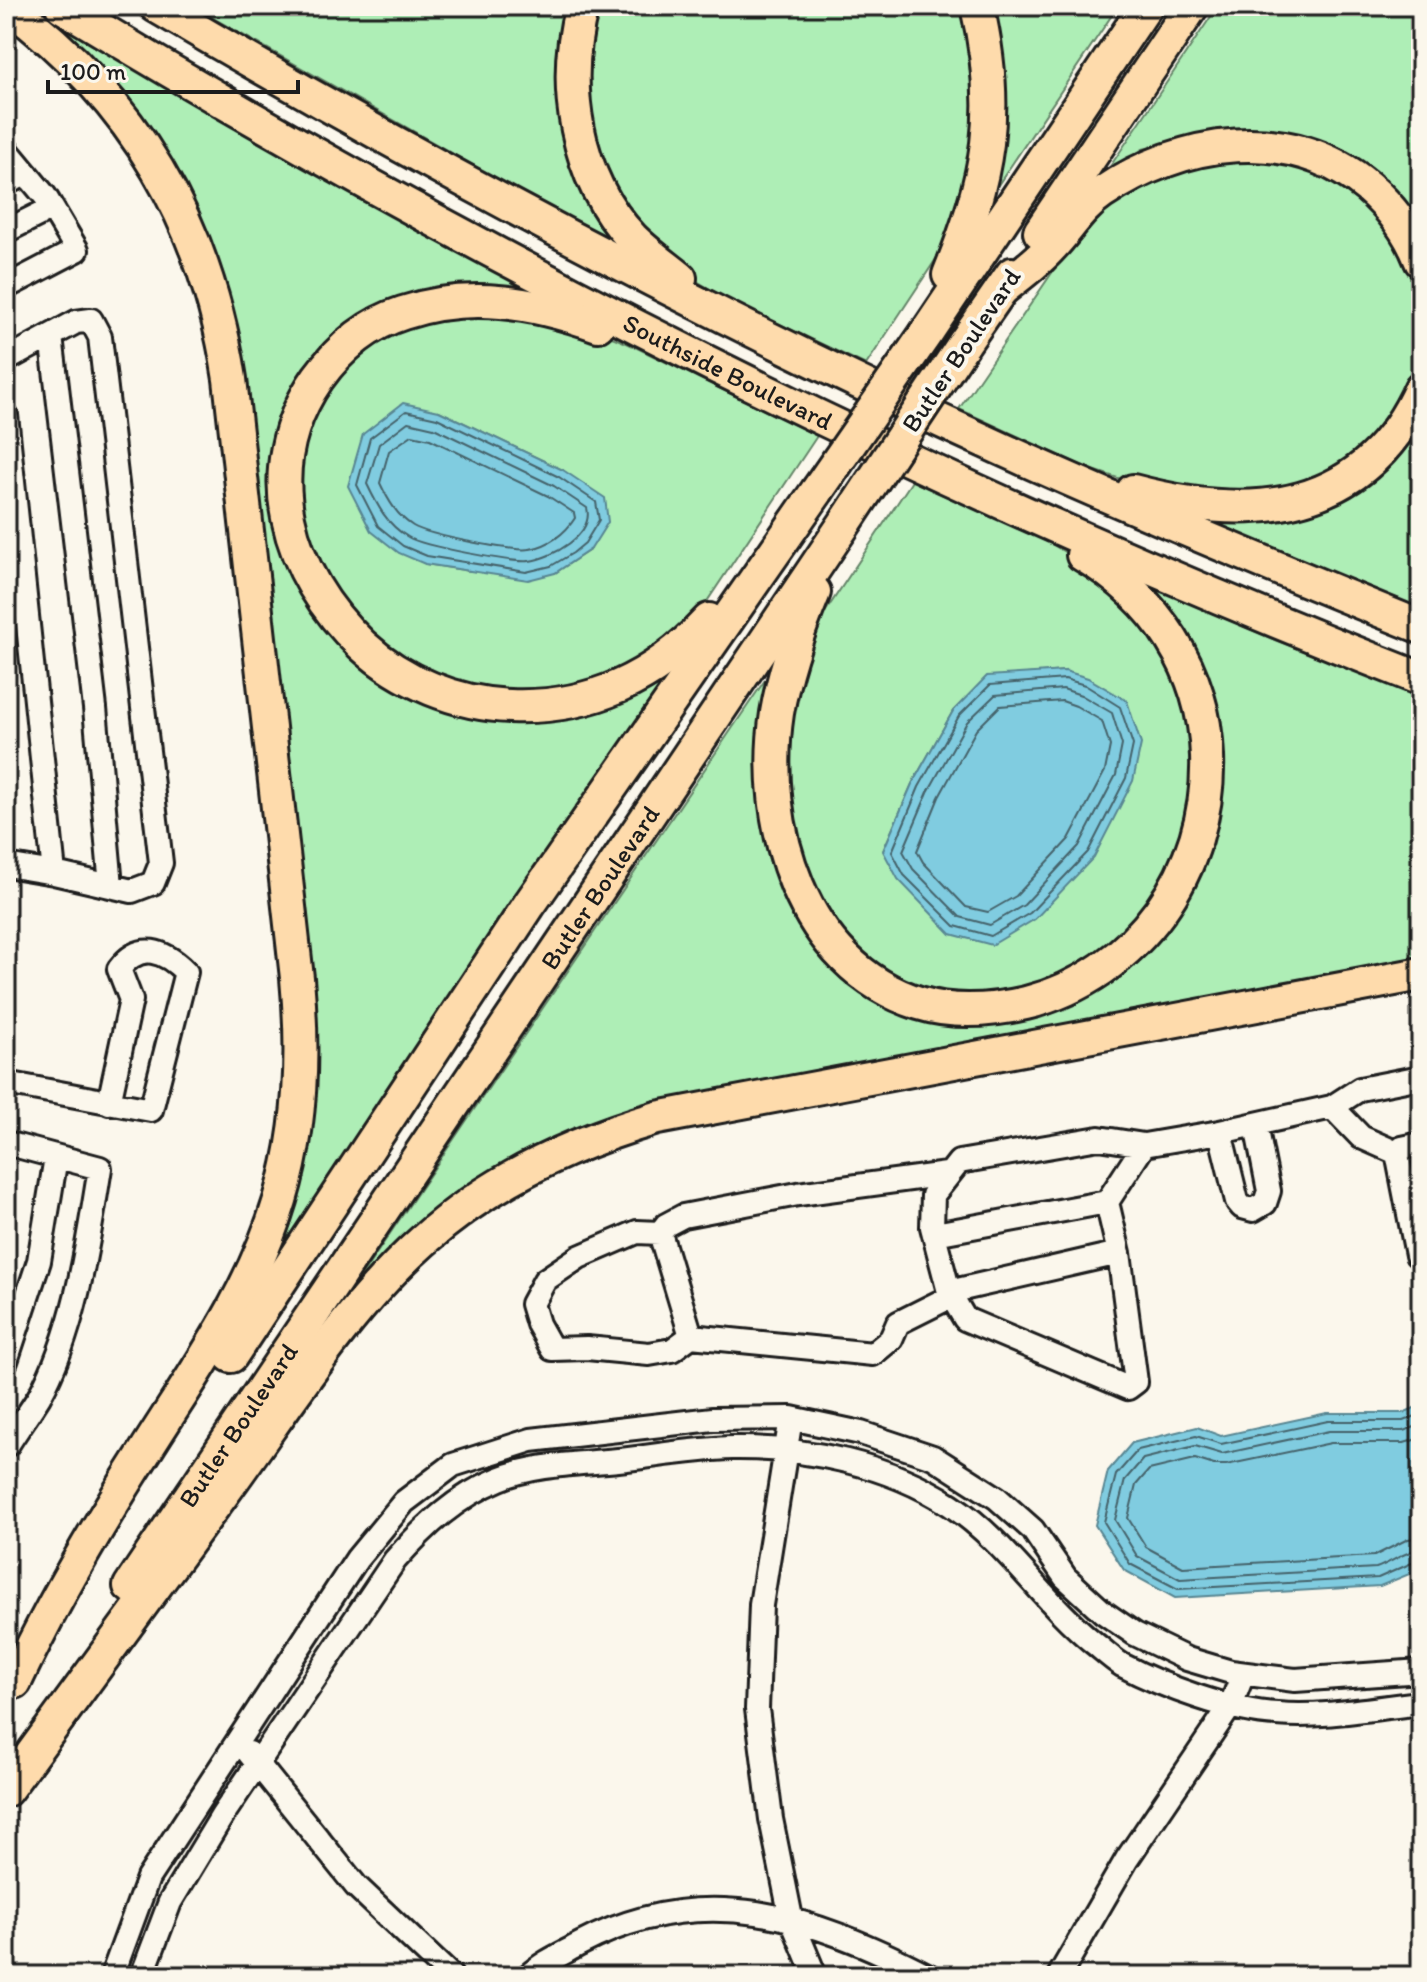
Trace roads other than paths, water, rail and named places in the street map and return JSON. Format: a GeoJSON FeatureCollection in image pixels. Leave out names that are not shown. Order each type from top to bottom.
{"type":"FeatureCollection","features":[{"type":"Feature","properties":{"kind":"highway"},"geometry":{"type":"LineString","coordinates":[[8,6],[78,65],[138,138],[182,214],[212,292],[230,379],[295,962],[301,1049],[299,1108],[292,1154],[281,1198],[260,1258],[208,1355],[114,1499],[77,1562],[11,1689]]}},
{"type":"Feature","properties":{"kind":"highway","name":"Southside Boulevard"},"geometry":{"type":"LineString","coordinates":[[62,6],[352,175],[565,290],[758,388],[977,491],[1229,602],[1421,679]]}},
{"type":"Feature","properties":{"kind":"highway","name":"Southside Boulevard"},"geometry":{"type":"LineString","coordinates":[[156,6],[504,203],[780,344],[1002,449],[1185,530],[1421,627]]}},
{"type":"Feature","properties":{"kind":"highway"},"geometry":{"type":"LineString","coordinates":[[582,6],[572,57],[575,116],[588,166],[614,214],[631,238],[654,258],[780,344]]}},
{"type":"Feature","properties":{"kind":"highway"},"geometry":{"type":"LineString","coordinates":[[927,332],[968,226],[986,156],[990,86],[988,56],[977,6]]}},
{"type":"Feature","properties":{"kind":"highway","name":"Butler Boulevard"},"geometry":{"type":"LineString","coordinates":[[11,1689],[529,905],[927,332],[1146,6]]}},
{"type":"Feature","properties":{"kind":"highway","name":"Butler Boulevard"},"geometry":{"type":"LineString","coordinates":[[6,1770],[1192,6]]}},
{"type":"Feature","properties":{"kind":"highway"},"geometry":{"type":"LineString","coordinates":[[1001,290],[1051,248],[1077,215],[1119,182],[1180,154],[1237,144],[1293,149],[1329,161],[1346,171],[1389,208],[1401,223],[1421,261]]}},
{"type":"Feature","properties":{"kind":"highway"},"geometry":{"type":"LineString","coordinates":[[758,388],[611,329],[550,309],[493,300],[425,307],[401,314],[366,331],[324,369],[304,403],[290,439],[284,495],[300,560],[336,617],[388,666],[430,688],[476,703],[523,707],[547,705],[571,702],[619,687],[666,661],[759,575]]}},
{"type":"Feature","properties":{"kind":"highway"},"geometry":{"type":"LineString","coordinates":[[1002,449],[1121,488],[1182,503],[1236,508],[1285,504],[1331,489],[1366,465],[1394,437],[1421,388]]}},
{"type":"Feature","properties":{"kind":"highway"},"geometry":{"type":"LineString","coordinates":[[847,520],[797,635],[777,716],[775,797],[791,868],[804,902],[825,937],[859,972],[879,985],[919,1003],[941,1008],[987,1010],[1013,1006],[1060,991],[1106,967],[1126,951],[1157,917],[1184,874],[1199,830],[1207,784],[1207,740],[1198,697],[1184,659],[1146,603],[1091,559],[977,491]]}},
{"type":"Feature","properties":{"kind":"highway"},"geometry":{"type":"LineString","coordinates":[[6,1790],[350,1320],[422,1241],[504,1182],[567,1148],[657,1118],[1421,974]]}},
{"type":"Feature","properties":{"kind":"street"},"geometry":{"type":"LineString","coordinates":[[6,149],[16,179],[52,208],[77,250],[6,287]]}},
{"type":"Feature","properties":{"kind":"street"},"geometry":{"type":"LineString","coordinates":[[6,231],[52,208]]}},
{"type":"Feature","properties":{"kind":"street"},"geometry":{"type":"LineString","coordinates":[[6,360],[76,322],[91,320],[100,337],[161,863],[153,883],[132,891],[7,859]]}},
{"type":"Feature","properties":{"kind":"street"},"geometry":{"type":"LineString","coordinates":[[51,336],[95,708],[111,886]]}},
{"type":"Feature","properties":{"kind":"street"},"geometry":{"type":"LineString","coordinates":[[6,415],[54,873]]}},
{"type":"Feature","properties":{"kind":"street"},"geometry":{"type":"LineString","coordinates":[[6,1083],[109,1103],[151,1110],[186,972],[172,958],[148,950],[128,957],[119,969],[131,1000],[109,1103]]}},
{"type":"Feature","properties":{"kind":"street"},"geometry":{"type":"LineString","coordinates":[[1144,1145],[1107,1202],[1119,1253],[1136,1382],[1128,1388],[965,1319],[951,1294],[932,1227],[933,1195],[959,1162],[1099,1138],[1144,1145],[1220,1132],[1332,1107],[1360,1089],[1421,1077]]}},
{"type":"Feature","properties":{"kind":"street"},"geometry":{"type":"LineString","coordinates":[[1332,1107],[1361,1137],[1397,1153]]}},
{"type":"Feature","properties":{"kind":"street"},"geometry":{"type":"LineString","coordinates":[[1220,1132],[1237,1201],[1242,1207],[1253,1210],[1265,1203],[1269,1191],[1256,1125]]}},
{"type":"Feature","properties":{"kind":"street"},"geometry":{"type":"LineString","coordinates":[[6,1143],[100,1168],[91,1225],[59,1353],[39,1396],[8,1444],[6,1442]]}},
{"type":"Feature","properties":{"kind":"street"},"geometry":{"type":"LineString","coordinates":[[1397,1153],[1402,1148],[1421,1144]]}},
{"type":"Feature","properties":{"kind":"street"},"geometry":{"type":"LineString","coordinates":[[1397,1153],[1417,1255],[1421,1254]]}},
{"type":"Feature","properties":{"kind":"street"},"geometry":{"type":"LineString","coordinates":[[6,1361],[39,1261],[56,1157]]}},
{"type":"Feature","properties":{"kind":"street"},"geometry":{"type":"LineString","coordinates":[[660,1233],[666,1225],[683,1216],[798,1194],[947,1174]]}},
{"type":"Feature","properties":{"kind":"street"},"geometry":{"type":"LineString","coordinates":[[935,1234],[1107,1202]]}},
{"type":"Feature","properties":{"kind":"street"},"geometry":{"type":"LineString","coordinates":[[660,1233],[637,1232],[579,1257],[545,1280],[532,1304],[538,1324],[552,1349],[587,1348],[649,1354],[672,1350],[691,1336],[873,1354],[891,1339],[898,1323],[951,1294],[1119,1253]]}},
{"type":"Feature","properties":{"kind":"street"},"geometry":{"type":"LineString","coordinates":[[660,1233],[691,1336]]}},
{"type":"Feature","properties":{"kind":"street"},"geometry":{"type":"LineString","coordinates":[[791,1418],[761,1605],[757,1709],[771,1819],[791,1918],[815,1976]]}},
{"type":"Feature","properties":{"kind":"street"},"geometry":{"type":"LineString","coordinates":[[112,1976],[148,1878],[357,1559],[404,1502],[453,1465],[531,1440],[713,1419],[791,1418],[861,1433],[933,1457],[997,1498],[1033,1530],[1065,1577],[1103,1612],[1135,1634],[1187,1659],[1243,1674],[1295,1680],[1421,1671]]}},
{"type":"Feature","properties":{"kind":"street"},"geometry":{"type":"LineString","coordinates":[[142,1976],[170,1902],[222,1816],[395,1560],[427,1525],[460,1500],[500,1479],[543,1467],[731,1448],[787,1451],[847,1462],[897,1476],[951,1505],[1008,1553],[1067,1621],[1120,1664],[1163,1683],[1231,1705],[1276,1715],[1331,1713],[1421,1703]]}},
{"type":"Feature","properties":{"kind":"street"},"geometry":{"type":"LineString","coordinates":[[1059,1976],[1127,1859],[1231,1705],[1243,1674]]}},
{"type":"Feature","properties":{"kind":"street"},"geometry":{"type":"LineString","coordinates":[[1331,1677],[1331,1713]]}},
{"type":"Feature","properties":{"kind":"street"},"geometry":{"type":"LineString","coordinates":[[239,1739],[356,1886],[451,1976]]}},
{"type":"Feature","properties":{"kind":"street"},"geometry":{"type":"LineString","coordinates":[[528,1976],[538,1967],[596,1936],[648,1916],[712,1909],[791,1918],[871,1946],[929,1976]]}},
{"type":"Feature","properties":{"kind":"water"},"geometry":{"type":"Polygon","coordinates":[[[403,403],[439,411],[563,470],[605,498],[608,522],[591,549],[555,573],[528,580],[425,564],[399,553],[371,531],[348,486],[363,434],[403,403]]]}},
{"type":"Feature","properties":{"kind":"water"},"geometry":{"type":"Polygon","coordinates":[[[1065,671],[1088,678],[1127,701],[1141,744],[1133,781],[1094,857],[1035,919],[992,945],[951,934],[898,879],[883,851],[912,784],[953,711],[987,676],[1065,671]]]}},
{"type":"Feature","properties":{"kind":"water"},"geometry":{"type":"Polygon","coordinates":[[[1421,1405],[1421,1564],[1412,1573],[1380,1586],[1175,1598],[1124,1570],[1095,1525],[1108,1471],[1132,1443],[1197,1427],[1221,1436],[1327,1413],[1403,1413],[1421,1405]]]}}]}
